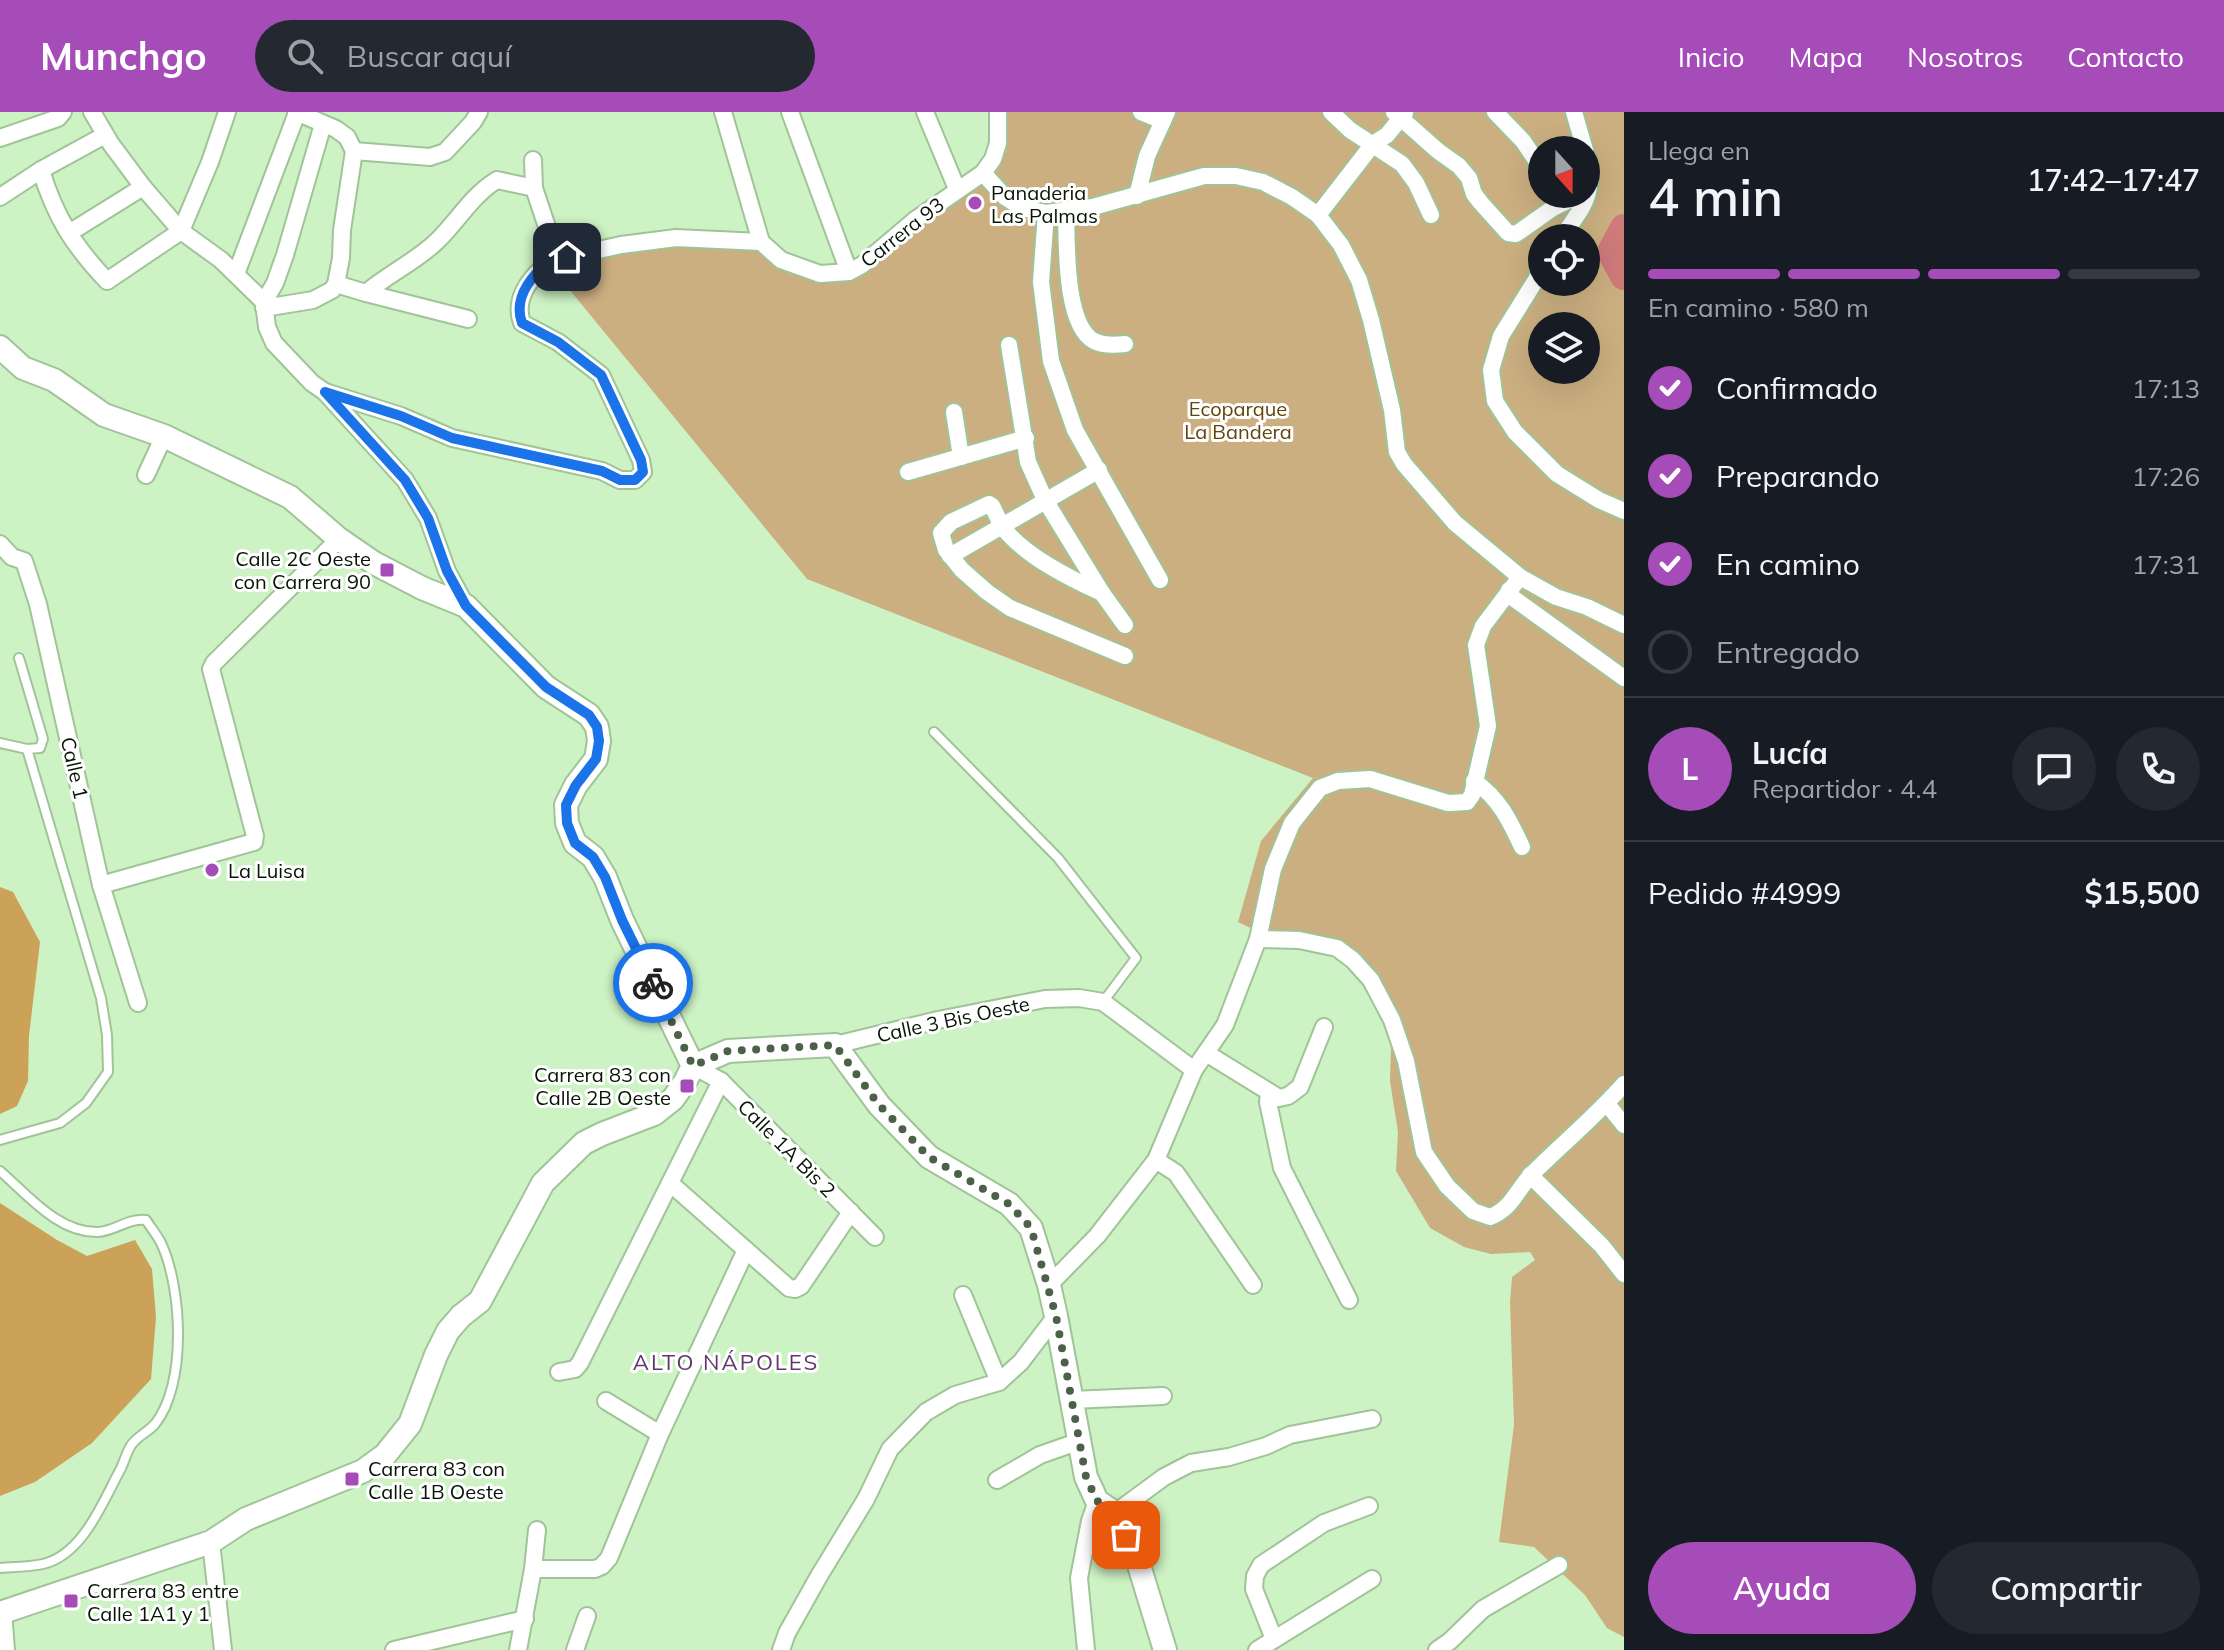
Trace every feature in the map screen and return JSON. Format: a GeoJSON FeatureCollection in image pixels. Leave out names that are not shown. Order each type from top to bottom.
{"type":"FeatureCollection","features":[{"type":"Feature","properties":{"kind":"street"},"geometry":{"type":"LineString","coordinates":[[0,138],[58,118],[63,112]]}},
{"type":"Feature","properties":{"kind":"street"},"geometry":{"type":"LineString","coordinates":[[6,1650],[2,1612],[211,1542],[246,1519],[363,1471],[385,1455],[410,1424],[448,1331],[480,1301],[543,1183],[584,1143],[654,1114],[673,1099],[693,1066],[622,920],[605,877],[593,857],[575,843],[567,823],[566,805],[576,785],[596,759],[599,741],[597,727],[589,715],[546,687],[466,606],[447,571],[428,518],[405,480],[325,392],[312,383],[274,343],[267,327],[264,305],[221,260],[181,231],[143,187],[92,112]]}},
{"type":"Feature","properties":{"kind":"street"},"geometry":{"type":"LineString","coordinates":[[41,170],[56,213],[85,259],[107,281],[181,231],[227,112]]}},
{"type":"Feature","properties":{"kind":"street"},"geometry":{"type":"LineString","coordinates":[[236,274],[296,112],[347,137],[354,151],[336,284],[332,290],[313,300],[264,305]]}},
{"type":"Feature","properties":{"kind":"street"},"geometry":{"type":"LineString","coordinates":[[354,151],[430,157],[445,152],[479,112]]}},
{"type":"Feature","properties":{"kind":"street"},"geometry":{"type":"LineString","coordinates":[[325,392],[401,416],[452,438],[602,471],[620,480],[635,480],[643,472],[641,460],[601,375],[558,342],[522,323],[520,302],[532,276],[553,257],[676,238],[761,242],[723,112]]}},
{"type":"Feature","properties":{"kind":"street"},"geometry":{"type":"LineString","coordinates":[[790,112],[849,272]]}},
{"type":"Feature","properties":{"kind":"street"},"geometry":{"type":"LineString","coordinates":[[925,112],[957,189]]}},
{"type":"Feature","properties":{"kind":"street"},"geometry":{"type":"LineString","coordinates":[[1011,112],[998,119],[998,143],[993,159],[983,173],[1005,197],[1022,208],[1046,213],[1093,207],[1204,176],[1236,176],[1263,182],[1318,215],[1341,245],[1359,280],[1392,410],[1397,452],[1404,464],[1514,584],[1587,607],[1624,625]]}},
{"type":"Feature","properties":{"kind":"street"},"geometry":{"type":"LineString","coordinates":[[1137,196],[1147,156],[1165,116],[1141,112]]}},
{"type":"Feature","properties":{"kind":"street"},"geometry":{"type":"LineString","coordinates":[[1331,112],[1350,130],[1402,164],[1416,183],[1431,215]]}},
{"type":"Feature","properties":{"kind":"street"},"geometry":{"type":"LineString","coordinates":[[1495,112],[1528,148]]}},
{"type":"Feature","properties":{"kind":"street"},"geometry":{"type":"LineString","coordinates":[[1574,112],[1580,136]]}},
{"type":"Feature","properties":{"kind":"street"},"geometry":{"type":"LineString","coordinates":[[1318,215],[1373,144],[1387,135],[1400,114],[1459,166],[1469,178],[1474,194],[1508,233],[1516,234],[1549,208]]}},
{"type":"Feature","properties":{"kind":"street"},"geometry":{"type":"LineString","coordinates":[[264,305],[285,255],[323,124]]}},
{"type":"Feature","properties":{"kind":"street"},"geometry":{"type":"LineString","coordinates":[[0,197],[41,170],[105,135]]}},
{"type":"Feature","properties":{"kind":"street"},"geometry":{"type":"LineString","coordinates":[[533,160],[534,188],[553,257]]}},
{"type":"Feature","properties":{"kind":"street","name":"Carrera 93"},"geometry":{"type":"LineString","coordinates":[[761,242],[781,260],[820,274],[849,272],[862,265],[915,220],[983,173]]}},
{"type":"Feature","properties":{"kind":"street"},"geometry":{"type":"LineString","coordinates":[[366,293],[381,280],[414,261],[436,242],[485,187],[497,180],[534,188]]}},
{"type":"Feature","properties":{"kind":"street"},"geometry":{"type":"LineString","coordinates":[[69,233],[143,187]]}},
{"type":"Feature","properties":{"kind":"street"},"geometry":{"type":"LineString","coordinates":[[1066,211],[1068,280],[1074,310],[1082,329],[1094,342],[1125,344]]}},
{"type":"Feature","properties":{"kind":"street"},"geometry":{"type":"LineString","coordinates":[[1046,213],[1041,282],[1051,361],[1075,430],[1160,580]]}},
{"type":"Feature","properties":{"kind":"street"},"geometry":{"type":"LineString","coordinates":[[336,284],[468,319]]}},
{"type":"Feature","properties":{"kind":"street"},"geometry":{"type":"LineString","coordinates":[[1528,293],[1501,336],[1491,370],[1495,401],[1515,432],[1557,474],[1599,500],[1624,511]]}},
{"type":"Feature","properties":{"kind":"street"},"geometry":{"type":"LineString","coordinates":[[1009,345],[1028,462],[1045,500],[1125,625]]}},
{"type":"Feature","properties":{"kind":"street"},"geometry":{"type":"LineString","coordinates":[[0,347],[23,368],[54,380],[104,415],[164,436],[290,497],[339,539],[374,563],[466,606]]}},
{"type":"Feature","properties":{"kind":"street"},"geometry":{"type":"LineString","coordinates":[[954,412],[961,457]]}},
{"type":"Feature","properties":{"kind":"street"},"geometry":{"type":"LineString","coordinates":[[146,475],[164,436]]}},
{"type":"Feature","properties":{"kind":"street"},"geometry":{"type":"LineString","coordinates":[[908,472],[1026,438]]}},
{"type":"Feature","properties":{"kind":"street"},"geometry":{"type":"LineString","coordinates":[[950,556],[1099,470]]}},
{"type":"Feature","properties":{"kind":"street"},"geometry":{"type":"LineString","coordinates":[[1102,593],[1026,550],[1002,527],[989,504],[951,522],[941,533],[950,556],[979,585],[1010,608],[1125,656]]}},
{"type":"Feature","properties":{"kind":"street"},"geometry":{"type":"LineString","coordinates":[[101,885],[254,842],[255,836],[211,669],[339,539]]}},
{"type":"Feature","properties":{"kind":"street","name":"Calle 1"},"geometry":{"type":"LineString","coordinates":[[0,544],[12,557],[24,561],[31,580],[101,885],[138,1003]]}},
{"type":"Feature","properties":{"kind":"street"},"geometry":{"type":"LineString","coordinates":[[1514,584],[1513,598],[1624,678]]}},
{"type":"Feature","properties":{"kind":"street"},"geometry":{"type":"LineString","coordinates":[[1049,1285],[1097,1236],[1156,1160],[1194,1070],[1225,1025],[1258,939],[1273,869],[1292,823],[1320,788],[1338,781],[1370,779],[1448,803],[1467,802],[1472,795],[1488,726],[1476,645],[1483,626],[1514,584]]}},
{"type":"Feature","properties":{"kind":"street"},"geometry":{"type":"LineString","coordinates":[[1474,781],[1489,791],[1507,815],[1522,847]]}},
{"type":"Feature","properties":{"kind":"street"},"geometry":{"type":"LineString","coordinates":[[1258,939],[1299,940],[1337,948],[1371,980],[1392,1020],[1406,1061],[1424,1152],[1447,1186],[1473,1211],[1490,1217],[1503,1212],[1530,1175],[1607,1104],[1624,1084]]}},
{"type":"Feature","properties":{"kind":"street","name":"Calle 3 Bis Oeste"},"geometry":{"type":"LineString","coordinates":[[693,1066],[728,1051],[835,1045],[1045,999],[1079,998],[1103,1002]]}},
{"type":"Feature","properties":{"kind":"street"},"geometry":{"type":"LineString","coordinates":[[1103,1002],[1194,1070]]}},
{"type":"Feature","properties":{"kind":"street"},"geometry":{"type":"LineString","coordinates":[[1206,1053],[1279,1098],[1288,1096],[1300,1087],[1324,1027]]}},
{"type":"Feature","properties":{"kind":"street"},"geometry":{"type":"LineString","coordinates":[[835,1045],[879,1105],[929,1157],[1009,1204],[1031,1228],[1056,1316],[1086,1477],[1134,1549],[1165,1650]]}},
{"type":"Feature","properties":{"kind":"street","name":"Calle 1A Bis 2"},"geometry":{"type":"LineString","coordinates":[[693,1066],[721,1081],[875,1237]]}},
{"type":"Feature","properties":{"kind":"street"},"geometry":{"type":"LineString","coordinates":[[559,1372],[575,1369],[580,1363],[721,1081]]}},
{"type":"Feature","properties":{"kind":"street"},"geometry":{"type":"LineString","coordinates":[[1269,1092],[1268,1102],[1282,1168],[1349,1300]]}},
{"type":"Feature","properties":{"kind":"street"},"geometry":{"type":"LineString","coordinates":[[1607,1104],[1624,1125]]}},
{"type":"Feature","properties":{"kind":"street"},"geometry":{"type":"LineString","coordinates":[[1156,1160],[1176,1173],[1253,1285]]}},
{"type":"Feature","properties":{"kind":"street"},"geometry":{"type":"LineString","coordinates":[[1530,1175],[1602,1246],[1624,1274]]}},
{"type":"Feature","properties":{"kind":"street"},"geometry":{"type":"LineString","coordinates":[[670,1183],[789,1288],[795,1289],[801,1286],[851,1212]]}},
{"type":"Feature","properties":{"kind":"street"},"geometry":{"type":"LineString","coordinates":[[533,1569],[595,1569],[609,1558],[660,1434],[746,1250]]}},
{"type":"Feature","properties":{"kind":"street"},"geometry":{"type":"LineString","coordinates":[[963,1295],[999,1382]]}},
{"type":"Feature","properties":{"kind":"street"},"geometry":{"type":"LineString","coordinates":[[781,1650],[787,1633],[866,1499],[890,1449],[935,1406],[955,1395],[999,1382],[1021,1362],[1056,1316]]}},
{"type":"Feature","properties":{"kind":"street"},"geometry":{"type":"LineString","coordinates":[[1071,1400],[1163,1396]]}},
{"type":"Feature","properties":{"kind":"street"},"geometry":{"type":"LineString","coordinates":[[606,1401],[660,1434]]}},
{"type":"Feature","properties":{"kind":"street"},"geometry":{"type":"LineString","coordinates":[[1086,1650],[1079,1578],[1090,1521],[1106,1507],[1191,1463],[1229,1457],[1290,1435],[1372,1419]]}},
{"type":"Feature","properties":{"kind":"street"},"geometry":{"type":"LineString","coordinates":[[997,1480],[1040,1455],[1080,1441]]}},
{"type":"Feature","properties":{"kind":"street"},"geometry":{"type":"LineString","coordinates":[[1274,1639],[1254,1589],[1255,1576],[1261,1565],[1324,1523],[1369,1506]]}},
{"type":"Feature","properties":{"kind":"street"},"geometry":{"type":"LineString","coordinates":[[518,1650],[537,1530]]}},
{"type":"Feature","properties":{"kind":"street"},"geometry":{"type":"LineString","coordinates":[[211,1542],[223,1650]]}},
{"type":"Feature","properties":{"kind":"street"},"geometry":{"type":"LineString","coordinates":[[1437,1650],[1483,1609],[1559,1565]]}},
{"type":"Feature","properties":{"kind":"street"},"geometry":{"type":"LineString","coordinates":[[1257,1650],[1372,1579]]}},
{"type":"Feature","properties":{"kind":"street"},"geometry":{"type":"LineString","coordinates":[[575,1650],[587,1616]]}},
{"type":"Feature","properties":{"kind":"street"},"geometry":{"type":"LineString","coordinates":[[394,1650],[525,1619]]}},
{"type":"Feature","properties":{"kind":"lane"},"geometry":{"type":"LineString","coordinates":[[0,743],[27,749],[40,748],[43,739],[19,658]]}},
{"type":"Feature","properties":{"kind":"lane"},"geometry":{"type":"LineString","coordinates":[[934,732],[1058,858],[1136,958],[1103,1002]]}},
{"type":"Feature","properties":{"kind":"lane"},"geometry":{"type":"LineString","coordinates":[[0,1140],[60,1123],[86,1103],[108,1072],[107,1035],[101,998],[27,749]]}},
{"type":"Feature","properties":{"kind":"lane"},"geometry":{"type":"LineString","coordinates":[[0,1171],[60,1223],[83,1231],[102,1232],[135,1219],[146,1220],[162,1243],[169,1264],[177,1319],[176,1362],[171,1394],[155,1424],[131,1445],[90,1528],[67,1552],[45,1564],[0,1568]]}},
{"type":"Feature","properties":{"kind":"green space","name":"Ecoparque La Bandera"},"geometry":{"type":"Polygon","coordinates":[[[998,112],[1624,112],[1624,228],[1611,252],[1624,276],[1624,1637],[1607,1628],[1585,1595],[1534,1547],[1499,1542],[1514,1425],[1512,1277],[1535,1260],[1530,1252],[1491,1254],[1464,1247],[1430,1228],[1396,1171],[1398,1132],[1390,1081],[1394,1039],[1374,984],[1348,960],[1308,939],[1273,939],[1238,922],[1261,841],[1313,778],[807,579],[555,272],[553,257],[621,245],[761,242],[781,260],[850,272],[983,173],[998,112]]]}},
{"type":"Feature","properties":{"kind":"shaded area"},"geometry":{"type":"Polygon","coordinates":[[[0,887],[13,892],[40,942],[29,1036],[28,1081],[17,1106],[0,1114],[0,887]]]}},
{"type":"Feature","properties":{"kind":"shaded area"},"geometry":{"type":"Polygon","coordinates":[[[0,1203],[87,1256],[135,1240],[152,1269],[156,1317],[151,1379],[92,1443],[35,1482],[0,1496],[0,1203]]]}},
{"type":"Feature","properties":{"kind":"waterway"},"geometry":{"type":"LineString","coordinates":[[1624,228],[1611,252],[1624,276]]}},
{"type":"Feature","properties":{"kind":"way so far"},"geometry":{"type":"LineString","coordinates":[[653,983],[693,1066],[728,1051],[835,1045],[879,1105],[929,1157],[1009,1204],[1031,1228],[1056,1316],[1086,1477],[1097,1501],[1115,1513],[1126,1535]]}},
{"type":"Feature","properties":{"kind":"place","name":"Panaderia Las Palmas"},"geometry":{"type":"Point","coordinates":[975,203]}},
{"type":"Feature","properties":{"kind":"place","name":"Calle 2C Oeste con Carrera 90"},"geometry":{"type":"Point","coordinates":[387,570]}},
{"type":"Feature","properties":{"kind":"place","name":"La Luisa"},"geometry":{"type":"Point","coordinates":[212,870]}},
{"type":"Feature","properties":{"kind":"place","name":"Carrera 83 con Calle 2B Oeste"},"geometry":{"type":"Point","coordinates":[687,1086]}},
{"type":"Feature","properties":{"kind":"place","name":"Carrera 83 con Calle 1B Oeste"},"geometry":{"type":"Point","coordinates":[352,1479]}},
{"type":"Feature","properties":{"kind":"place","name":"Carrera 83 entre Calle 1A1 y 1"},"geometry":{"type":"Point","coordinates":[71,1601]}},
{"type":"Feature","properties":{"kind":"district","name":"ALTO NÁPOLES"},"geometry":{"type":"Point","coordinates":[726,1362]}},
{"type":"Feature","properties":{"kind":"route"},"geometry":{"type":"LineString","coordinates":[[567,257],[553,257],[532,276],[520,302],[519,314],[522,323],[558,342],[601,375],[641,460],[643,472],[635,480],[620,480],[602,471],[452,438],[401,416],[325,392],[405,480],[428,518],[447,571],[466,606],[546,687],[589,715],[597,727],[599,741],[596,759],[576,785],[566,805],[567,823],[575,843],[593,857],[605,877],[653,983]]}}]}
